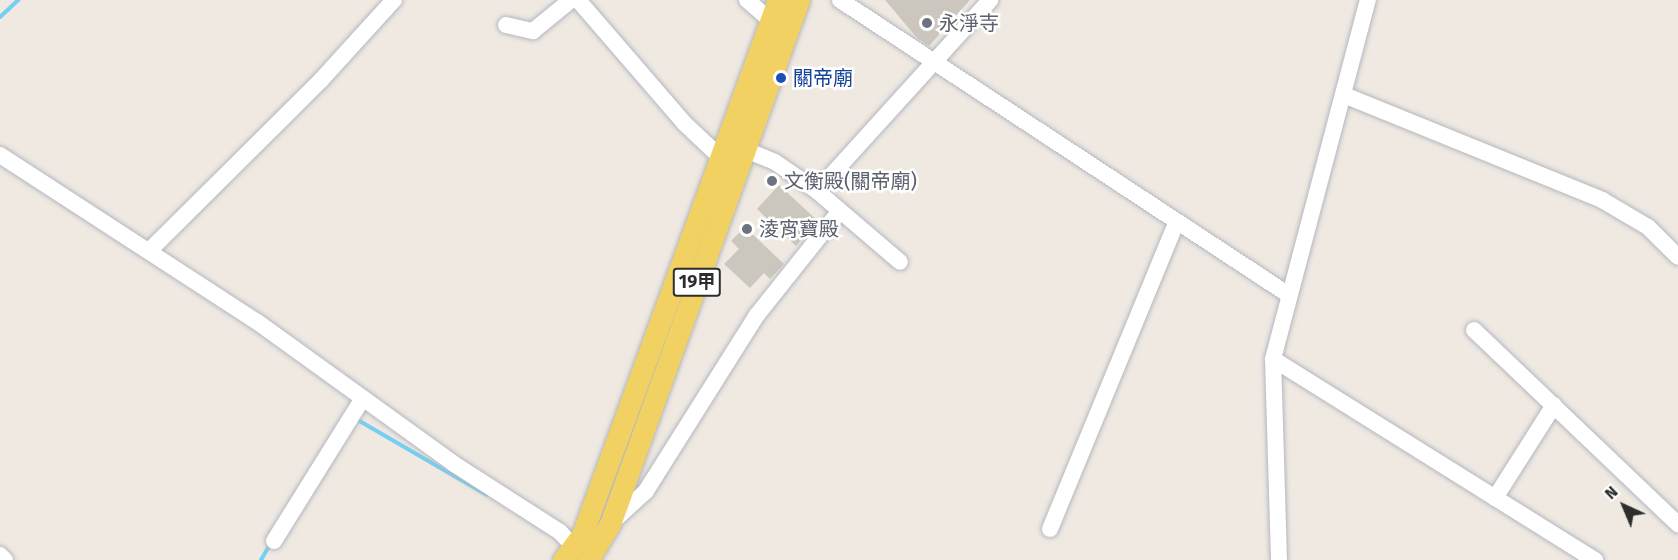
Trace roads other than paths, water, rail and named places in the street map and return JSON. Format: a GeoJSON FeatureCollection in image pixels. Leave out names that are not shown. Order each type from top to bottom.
{"type":"FeatureCollection","features":[{"type":"Feature","properties":{"kind":"main road","name":"19甲"},"geometry":{"type":"LineString","coordinates":[[575,556],[722,148],[778,0]]}},
{"type":"Feature","properties":{"kind":"main road","name":"19甲"},"geometry":{"type":"LineString","coordinates":[[575,556],[610,524],[799,0]]}},
{"type":"Feature","properties":{"kind":"street"},"geometry":{"type":"LineString","coordinates":[[151,249],[328,72],[394,0]]}},
{"type":"Feature","properties":{"kind":"street"},"geometry":{"type":"LineString","coordinates":[[506,25],[533,32],[571,0]]}},
{"type":"Feature","properties":{"kind":"street"},"geometry":{"type":"LineString","coordinates":[[578,0],[684,123],[722,148],[744,149],[775,162],[817,191],[900,262]]}},
{"type":"Feature","properties":{"kind":"street"},"geometry":{"type":"LineString","coordinates":[[747,0],[771,21]]}},
{"type":"Feature","properties":{"kind":"street"},"geometry":{"type":"LineString","coordinates":[[840,0],[1176,224],[1289,295]]}},
{"type":"Feature","properties":{"kind":"street"},"geometry":{"type":"LineString","coordinates":[[817,191],[990,0]]}},
{"type":"Feature","properties":{"kind":"street"},"geometry":{"type":"LineString","coordinates":[[1279,560],[1273,359],[1368,0]]}},
{"type":"Feature","properties":{"kind":"street"},"geometry":{"type":"LineString","coordinates":[[1344,95],[1602,200],[1648,227],[1678,257]]}},
{"type":"Feature","properties":{"kind":"street"},"geometry":{"type":"LineString","coordinates":[[0,155],[151,249],[454,464],[560,532],[575,556]]}},
{"type":"Feature","properties":{"kind":"street"},"geometry":{"type":"LineString","coordinates":[[610,524],[646,491],[757,315],[839,212]]}},
{"type":"Feature","properties":{"kind":"street"},"geometry":{"type":"LineString","coordinates":[[1050,529],[1176,224]]}},
{"type":"Feature","properties":{"kind":"street"},"geometry":{"type":"LineString","coordinates":[[1473,330],[1678,524]]}},
{"type":"Feature","properties":{"kind":"street"},"geometry":{"type":"LineString","coordinates":[[1273,359],[1595,560]]}},
{"type":"Feature","properties":{"kind":"street"},"geometry":{"type":"LineString","coordinates":[[274,541],[363,398]]}},
{"type":"Feature","properties":{"kind":"street"},"geometry":{"type":"LineString","coordinates":[[1496,498],[1554,405]]}},
{"type":"Feature","properties":{"kind":"street"},"geometry":{"type":"LineString","coordinates":[[0,555],[5,560]]}},
{"type":"Feature","properties":{"kind":"waterway"},"geometry":{"type":"LineString","coordinates":[[0,17],[18,0]]}},
{"type":"Feature","properties":{"kind":"waterway"},"geometry":{"type":"LineString","coordinates":[[356,419],[487,495]]}},
{"type":"Feature","properties":{"kind":"waterway"},"geometry":{"type":"LineString","coordinates":[[261,560],[271,543]]}},
{"type":"Feature","properties":{"kind":"place","name":"永淨寺"},"geometry":{"type":"Point","coordinates":[927,23]}},
{"type":"Feature","properties":{"kind":"place","name":"關帝廟"},"geometry":{"type":"Point","coordinates":[781,78]}},
{"type":"Feature","properties":{"kind":"place","name":"文衡殿(關帝廟)"},"geometry":{"type":"Point","coordinates":[772,181]}},
{"type":"Feature","properties":{"kind":"place","name":"淩宵寶殿"},"geometry":{"type":"Point","coordinates":[747,229]}}]}
